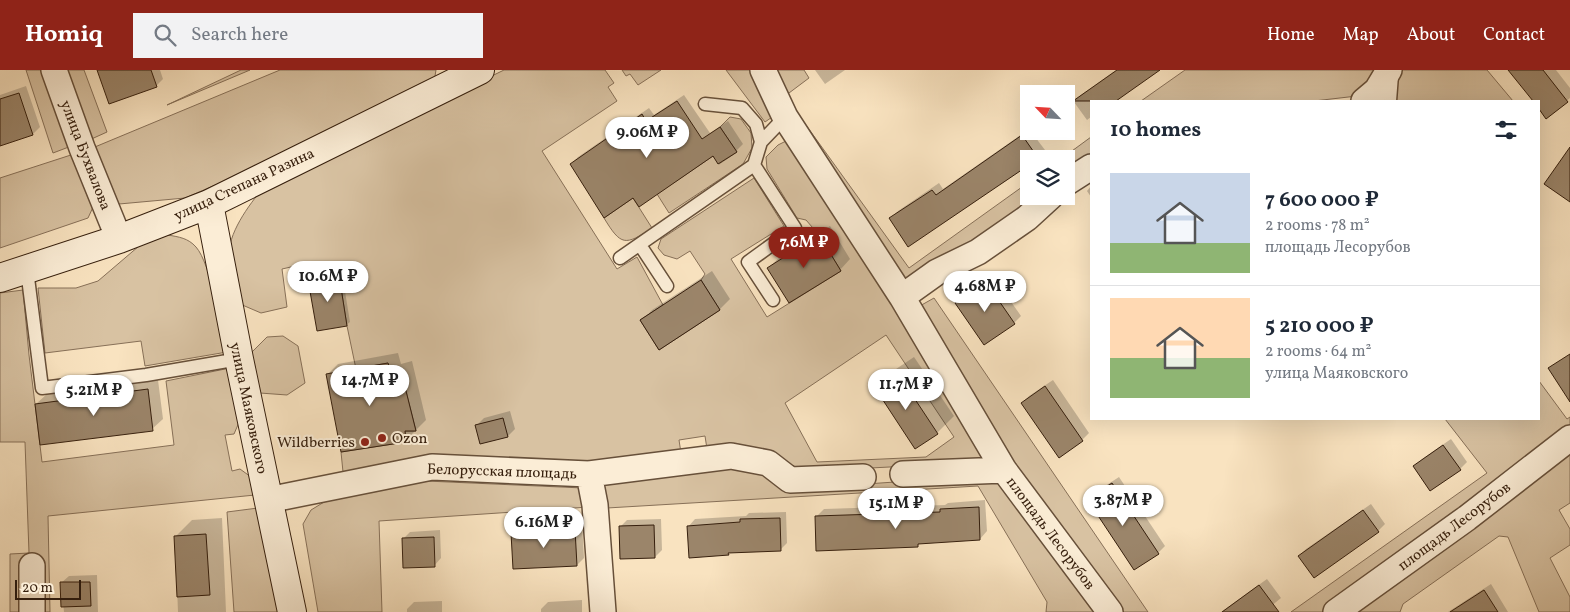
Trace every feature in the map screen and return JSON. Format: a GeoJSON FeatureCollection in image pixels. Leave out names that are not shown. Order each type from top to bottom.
{"type":"FeatureCollection","features":[{"type":"Feature","properties":{"kind":"main road","name":"улица Степана Разина"},"geometry":{"type":"LineString","coordinates":[[0,278],[119,240],[209,204],[445,78],[480,70]]}},
{"type":"Feature","properties":{"kind":"main road","name":"улица Маяковского"},"geometry":{"type":"LineString","coordinates":[[209,204],[239,359],[292,612]]}},
{"type":"Feature","properties":{"kind":"street","name":"улица Бухвалова"},"geometry":{"type":"LineString","coordinates":[[54,70],[82,148],[119,240]]}},
{"type":"Feature","properties":{"kind":"street","name":"площадь Лесорубов"},"geometry":{"type":"LineString","coordinates":[[764,70],[785,117],[902,296],[1004,470],[1110,612]]}},
{"type":"Feature","properties":{"kind":"street"},"geometry":{"type":"LineString","coordinates":[[1365,100],[1377,90],[1391,70]]}},
{"type":"Feature","properties":{"kind":"street"},"geometry":{"type":"LineString","coordinates":[[1075,178],[1090,168]]}},
{"type":"Feature","properties":{"kind":"street"},"geometry":{"type":"LineString","coordinates":[[902,296],[937,272],[978,252],[1026,218],[1041,205]]}},
{"type":"Feature","properties":{"kind":"street","name":"площадь Лесорубов"},"geometry":{"type":"LineString","coordinates":[[1336,612],[1466,518],[1570,438]]}},
{"type":"Feature","properties":{"kind":"street","name":"Белорусская площадь"},"geometry":{"type":"LineString","coordinates":[[268,500],[432,466],[589,474],[731,456],[768,463],[790,480],[863,477]]}},
{"type":"Feature","properties":{"kind":"street"},"geometry":{"type":"LineString","coordinates":[[903,474],[1004,470]]}},
{"type":"Feature","properties":{"kind":"street","name":"Белорусская площадь"},"geometry":{"type":"LineString","coordinates":[[589,474],[595,505],[603,612]]}},
{"type":"Feature","properties":{"kind":"street"},"geometry":{"type":"LineString","coordinates":[[32,566],[32,612]]}},
{"type":"Feature","properties":{"kind":"lane"},"geometry":{"type":"LineString","coordinates":[[1390,100],[1391,70]]}},
{"type":"Feature","properties":{"kind":"lane"},"geometry":{"type":"LineString","coordinates":[[705,104],[742,108],[756,124],[762,142]]}},
{"type":"Feature","properties":{"kind":"lane"},"geometry":{"type":"LineString","coordinates":[[620,258],[754,165],[762,142],[785,117]]}},
{"type":"Feature","properties":{"kind":"lane"},"geometry":{"type":"LineString","coordinates":[[754,165],[795,228],[748,262],[773,300]]}},
{"type":"Feature","properties":{"kind":"lane"},"geometry":{"type":"LineString","coordinates":[[640,245],[667,286]]}},
{"type":"Feature","properties":{"kind":"lane"},"geometry":{"type":"LineString","coordinates":[[27,270],[42,388],[146,376],[239,359]]}},
{"type":"Feature","properties":{"kind":"shaded area"},"geometry":{"type":"Polygon","coordinates":[[[26,70],[47,70],[74,145],[53,153],[26,70]]]}},
{"type":"Feature","properties":{"kind":"shaded area"},"geometry":{"type":"Polygon","coordinates":[[[62,70],[84,70],[107,132],[87,141],[62,70]]]}},
{"type":"Feature","properties":{"kind":"shaded area"},"geometry":{"type":"Polygon","coordinates":[[[241,70],[250,70],[167,105],[241,70]]]}},
{"type":"Feature","properties":{"kind":"shaded area"},"geometry":{"type":"Polygon","coordinates":[[[280,70],[436,70],[434,82],[262,165],[185,198],[119,204],[109,195],[90,149],[280,70]]]}},
{"type":"Feature","properties":{"kind":"shaded area"},"geometry":{"type":"Polygon","coordinates":[[[504,70],[605,70],[614,83],[608,87],[617,101],[542,151],[617,269],[637,257],[663,305],[640,320],[659,350],[720,310],[701,280],[705,274],[690,251],[677,259],[664,255],[658,248],[661,239],[754,178],[784,226],[731,259],[767,317],[841,271],[819,235],[806,220],[797,218],[767,169],[766,157],[778,145],[790,139],[895,302],[986,462],[793,472],[707,449],[705,436],[679,440],[681,453],[585,462],[431,454],[343,472],[341,452],[406,442],[405,431],[416,431],[401,371],[391,373],[388,363],[356,369],[339,275],[308,280],[304,264],[282,269],[287,307],[261,313],[240,304],[230,264],[229,249],[231,239],[240,220],[263,188],[504,70]],[[886,335],[785,403],[817,462],[926,457],[954,437],[886,335]]]}},
{"type":"Feature","properties":{"kind":"shaded area"},"geometry":{"type":"Polygon","coordinates":[[[622,70],[661,70],[638,85],[630,74],[626,76],[622,70]]]}},
{"type":"Feature","properties":{"kind":"shaded area"},"geometry":{"type":"Polygon","coordinates":[[[726,70],[754,70],[775,115],[765,122],[726,70]]]}},
{"type":"Feature","properties":{"kind":"shaded area"},"geometry":{"type":"Polygon","coordinates":[[[772,70],[804,70],[809,78],[785,96],[909,268],[1020,188],[1020,205],[1029,205],[1021,213],[905,282],[782,97],[772,70]]]}},
{"type":"Feature","properties":{"kind":"shaded area"},"geometry":{"type":"Polygon","coordinates":[[[1185,70],[1378,70],[1357,96],[1323,100],[1142,100],[1185,70]]]}},
{"type":"Feature","properties":{"kind":"shaded area"},"geometry":{"type":"Polygon","coordinates":[[[1399,70],[1487,70],[1512,100],[1379,100],[1399,70]]]}},
{"type":"Feature","properties":{"kind":"shaded area"},"geometry":{"type":"Polygon","coordinates":[[[730,117],[741,119],[751,133],[752,148],[743,164],[669,213],[657,194],[713,156],[719,164],[737,152],[720,127],[730,117]]]}},
{"type":"Feature","properties":{"kind":"shaded area"},"geometry":{"type":"Polygon","coordinates":[[[1090,138],[1090,157],[1075,166],[1075,150],[1073,150],[1090,138]]]}},
{"type":"Feature","properties":{"kind":"shaded area"},"geometry":{"type":"Polygon","coordinates":[[[77,153],[94,205],[88,218],[0,248],[0,178],[77,153]]]}},
{"type":"Feature","properties":{"kind":"shaded area"},"geometry":{"type":"Polygon","coordinates":[[[633,198],[652,228],[636,238],[624,240],[615,234],[604,218],[633,198]]]}},
{"type":"Feature","properties":{"kind":"shaded area"},"geometry":{"type":"Polygon","coordinates":[[[168,235],[183,238],[190,242],[201,255],[211,281],[227,352],[145,366],[141,341],[45,353],[38,288],[76,288],[98,281],[139,246],[168,235]]]}},
{"type":"Feature","properties":{"kind":"shaded area"},"geometry":{"type":"Polygon","coordinates":[[[23,290],[42,462],[174,445],[166,381],[230,368],[240,420],[234,434],[225,435],[232,471],[240,469],[251,477],[255,495],[48,516],[50,612],[10,612],[10,554],[29,553],[25,442],[0,442],[0,293],[23,290]]]}},
{"type":"Feature","properties":{"kind":"shaded area"},"geometry":{"type":"Polygon","coordinates":[[[934,298],[1148,612],[1122,612],[1012,465],[918,307],[934,298]]]}},
{"type":"Feature","properties":{"kind":"shaded area"},"geometry":{"type":"Polygon","coordinates":[[[283,336],[298,346],[305,383],[287,395],[260,393],[250,354],[267,337],[283,336]]]}},
{"type":"Feature","properties":{"kind":"shaded area"},"geometry":{"type":"Polygon","coordinates":[[[1540,382],[1567,419],[1570,417],[1570,429],[1461,513],[1323,612],[1291,612],[1487,473],[1446,420],[1540,420],[1540,382]]]}},
{"type":"Feature","properties":{"kind":"shaded area"},"geometry":{"type":"Polygon","coordinates":[[[1570,447],[1570,503],[1559,510],[1570,529],[1570,545],[1550,558],[1570,597],[1570,612],[1539,612],[1508,537],[1499,536],[1403,604],[1400,612],[1348,612],[1570,447]]]}},
{"type":"Feature","properties":{"kind":"shaded area"},"geometry":{"type":"Polygon","coordinates":[[[734,464],[765,470],[793,489],[997,475],[1094,612],[1046,612],[1047,602],[978,486],[607,508],[598,483],[734,464]]]}},
{"type":"Feature","properties":{"kind":"shaded area"},"geometry":{"type":"Polygon","coordinates":[[[426,481],[583,488],[589,507],[379,521],[382,612],[318,612],[303,524],[311,510],[329,499],[426,481]]]}},
{"type":"Feature","properties":{"kind":"shaded area"},"geometry":{"type":"Polygon","coordinates":[[[258,508],[282,612],[234,612],[227,512],[258,508]]]}},
{"type":"Feature","properties":{"kind":"building"},"geometry":{"type":"Polygon","coordinates":[[[97,70],[151,70],[157,87],[109,104],[97,70]]]}},
{"type":"Feature","properties":{"kind":"building"},"geometry":{"type":"Polygon","coordinates":[[[1117,70],[1160,70],[1117,100],[1075,100],[1117,70]]]}},
{"type":"Feature","properties":{"kind":"building"},"geometry":{"type":"Polygon","coordinates":[[[1508,70],[1543,70],[1568,102],[1546,119],[1540,110],[1540,100],[1532,100],[1508,70]]]}},
{"type":"Feature","properties":{"kind":"building"},"geometry":{"type":"Polygon","coordinates":[[[19,93],[33,135],[0,146],[0,99],[19,93]]]}},
{"type":"Feature","properties":{"kind":"building"},"geometry":{"type":"Polygon","coordinates":[[[677,101],[702,139],[720,127],[737,152],[718,164],[713,156],[639,207],[633,198],[604,218],[570,164],[642,114],[646,121],[677,101]]]}},
{"type":"Feature","properties":{"kind":"building"},"geometry":{"type":"Polygon","coordinates":[[[1020,136],[1020,140],[1025,140],[1032,150],[1020,150],[1020,171],[908,247],[889,218],[932,190],[936,195],[1020,136]]]}},
{"type":"Feature","properties":{"kind":"building"},"geometry":{"type":"Polygon","coordinates":[[[1570,147],[1570,202],[1544,184],[1570,147]]]}},
{"type":"Feature","properties":{"kind":"building"},"geometry":{"type":"Polygon","coordinates":[[[819,235],[841,271],[789,303],[767,268],[819,235]]]}},
{"type":"Feature","properties":{"kind":"building"},"geometry":{"type":"Polygon","coordinates":[[[339,275],[347,326],[317,331],[308,280],[339,275]]]}},
{"type":"Feature","properties":{"kind":"building"},"geometry":{"type":"Polygon","coordinates":[[[701,280],[720,310],[659,350],[640,320],[701,280]]]}},
{"type":"Feature","properties":{"kind":"building"},"geometry":{"type":"Polygon","coordinates":[[[986,282],[1015,324],[984,345],[955,303],[986,282]]]}},
{"type":"Feature","properties":{"kind":"building"},"geometry":{"type":"Polygon","coordinates":[[[1570,354],[1570,402],[1548,368],[1570,354]]]}},
{"type":"Feature","properties":{"kind":"building"},"geometry":{"type":"Polygon","coordinates":[[[388,363],[391,373],[401,371],[416,431],[405,431],[406,442],[341,452],[326,374],[388,363]]]}},
{"type":"Feature","properties":{"kind":"building"},"geometry":{"type":"Polygon","coordinates":[[[897,372],[938,434],[915,449],[875,388],[897,372]]]}},
{"type":"Feature","properties":{"kind":"building"},"geometry":{"type":"Polygon","coordinates":[[[1045,386],[1083,441],[1059,458],[1021,403],[1045,386]]]}},
{"type":"Feature","properties":{"kind":"building"},"geometry":{"type":"Polygon","coordinates":[[[148,389],[153,431],[40,445],[35,404],[148,389]]]}},
{"type":"Feature","properties":{"kind":"building"},"geometry":{"type":"Polygon","coordinates":[[[503,418],[508,437],[480,444],[475,425],[503,418]]]}},
{"type":"Feature","properties":{"kind":"building"},"geometry":{"type":"Polygon","coordinates":[[[1443,445],[1461,470],[1430,491],[1413,466],[1443,445]]]}},
{"type":"Feature","properties":{"kind":"building"},"geometry":{"type":"Polygon","coordinates":[[[1112,483],[1159,554],[1134,570],[1087,499],[1112,483]]]}},
{"type":"Feature","properties":{"kind":"building"},"geometry":{"type":"Polygon","coordinates":[[[979,507],[980,540],[918,544],[918,547],[816,551],[815,516],[940,512],[940,509],[979,507]]]}},
{"type":"Feature","properties":{"kind":"building"},"geometry":{"type":"Polygon","coordinates":[[[1363,510],[1379,532],[1314,578],[1298,556],[1363,510]]]}},
{"type":"Feature","properties":{"kind":"building"},"geometry":{"type":"Polygon","coordinates":[[[780,518],[781,551],[728,553],[729,555],[689,558],[687,526],[740,522],[740,519],[780,518]]]}},
{"type":"Feature","properties":{"kind":"building"},"geometry":{"type":"Polygon","coordinates":[[[654,525],[655,558],[620,559],[619,526],[654,525]]]}},
{"type":"Feature","properties":{"kind":"building"},"geometry":{"type":"Polygon","coordinates":[[[575,529],[577,566],[513,569],[511,533],[575,529]]]}},
{"type":"Feature","properties":{"kind":"building"},"geometry":{"type":"Polygon","coordinates":[[[206,534],[210,595],[177,597],[174,536],[206,534]]]}},
{"type":"Feature","properties":{"kind":"building"},"geometry":{"type":"Polygon","coordinates":[[[434,537],[435,567],[403,568],[402,538],[434,537]]]}},
{"type":"Feature","properties":{"kind":"building"},"geometry":{"type":"Polygon","coordinates":[[[60,582],[90,582],[91,606],[61,607],[60,582]]]}},
{"type":"Feature","properties":{"kind":"building"},"geometry":{"type":"Polygon","coordinates":[[[1259,585],[1279,612],[1222,612],[1259,585]]]}},
{"type":"Feature","properties":{"kind":"building"},"geometry":{"type":"Polygon","coordinates":[[[1484,590],[1498,612],[1450,612],[1484,590]]]}},
{"type":"Feature","properties":{"kind":"place","name":"Ozon"},"geometry":{"type":"Point","coordinates":[382,438]}},
{"type":"Feature","properties":{"kind":"place","name":"Wildberries"},"geometry":{"type":"Point","coordinates":[365,442]}}]}
